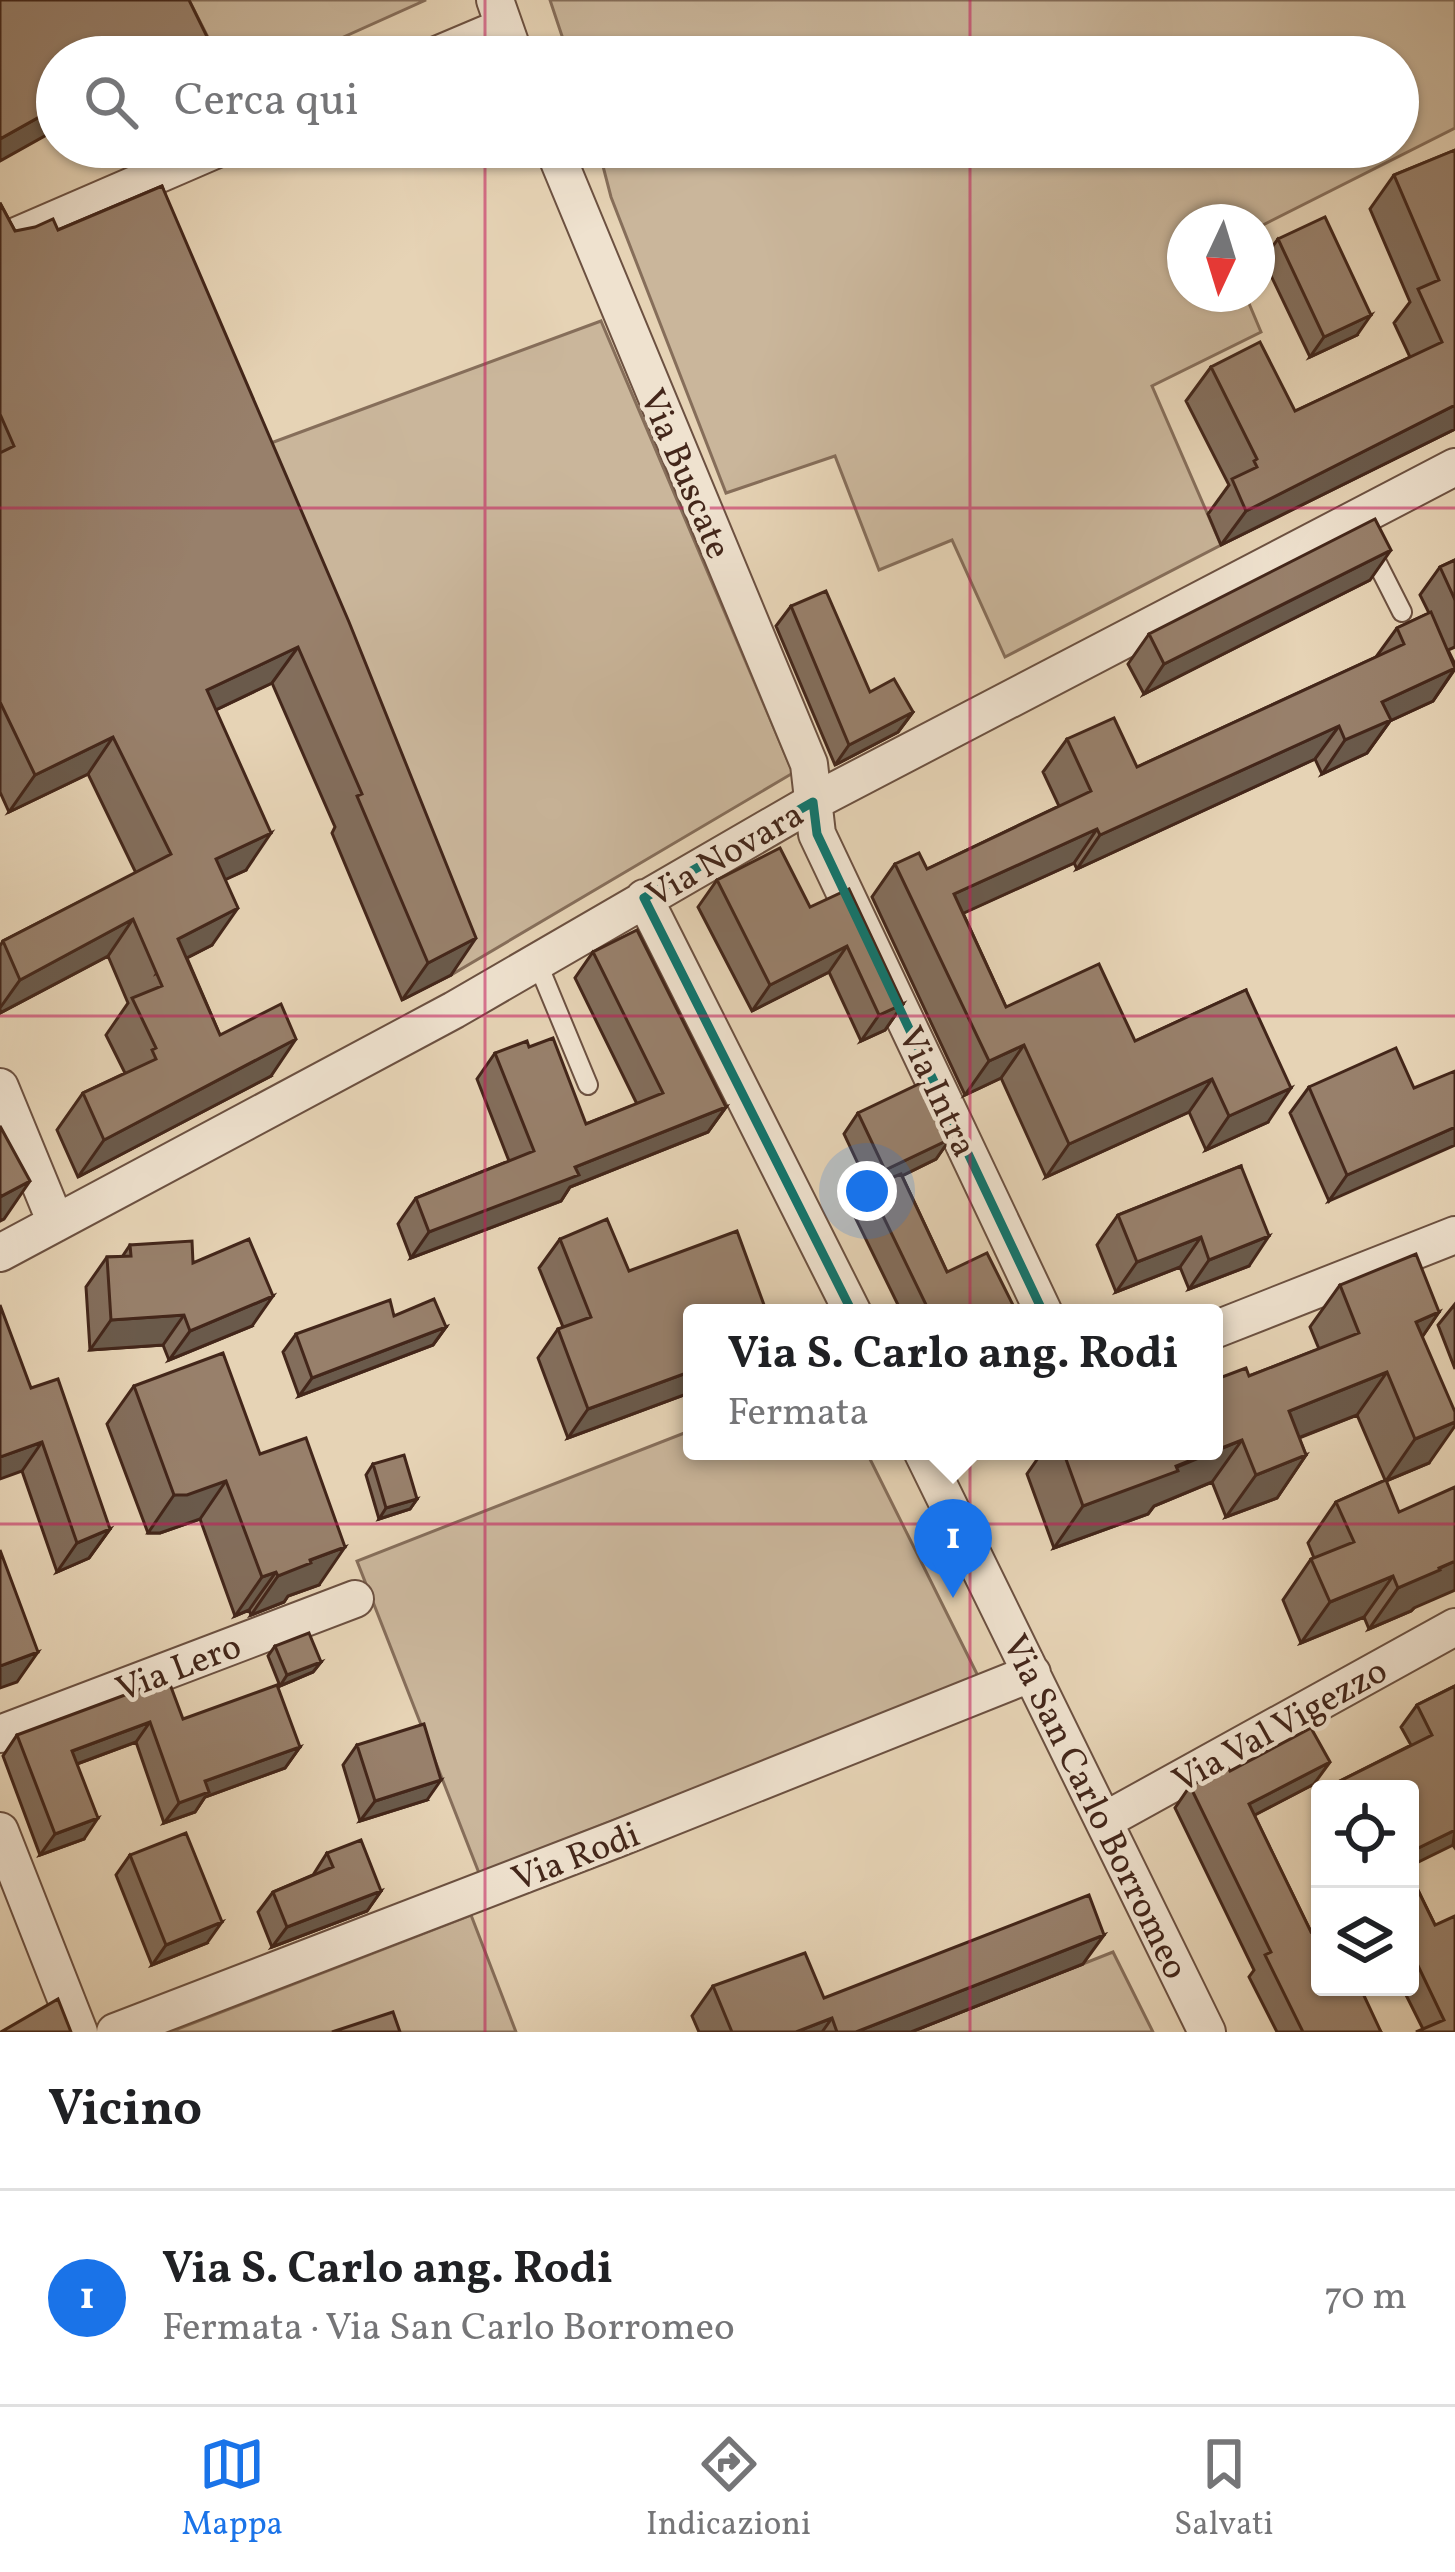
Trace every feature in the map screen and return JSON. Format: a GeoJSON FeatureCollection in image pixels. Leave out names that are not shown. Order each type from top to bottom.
{"type":"FeatureCollection","features":[{"type":"Feature","properties":{"kind":"street"},"geometry":{"type":"LineString","coordinates":[[0,243],[173,168]]}},
{"type":"Feature","properties":{"kind":"street","name":"Via Buscate"},"geometry":{"type":"LineString","coordinates":[[562,168],[809,764],[813,802]]}},
{"type":"Feature","properties":{"kind":"street","name":"Via Novara"},"geometry":{"type":"LineString","coordinates":[[0,1253],[454,1010],[813,802],[1455,467]]}},
{"type":"Feature","properties":{"kind":"street","name":"Via Intra"},"geometry":{"type":"LineString","coordinates":[[813,802],[818,834],[1040,1304]]}},
{"type":"Feature","properties":{"kind":"street"},"geometry":{"type":"LineString","coordinates":[[644,898],[848,1304]]}},
{"type":"Feature","properties":{"kind":"street"},"geometry":{"type":"LineString","coordinates":[[0,1087],[56,1223]]}},
{"type":"Feature","properties":{"kind":"street"},"geometry":{"type":"LineString","coordinates":[[1223,1326],[1455,1235]]}},
{"type":"Feature","properties":{"kind":"street","name":"Via San Carlo Borromeo"},"geometry":{"type":"LineString","coordinates":[[926,1460],[1207,2032]]}},
{"type":"Feature","properties":{"kind":"street","name":"Via Lero"},"geometry":{"type":"LineString","coordinates":[[0,1734],[356,1599]]}},
{"type":"Feature","properties":{"kind":"street","name":"Via Val Vigezzo"},"geometry":{"type":"LineString","coordinates":[[1103,1821],[1455,1627]]}},
{"type":"Feature","properties":{"kind":"street","name":"Via Rodi"},"geometry":{"type":"LineString","coordinates":[[115,2032],[1032,1673]]}},
{"type":"Feature","properties":{"kind":"street"},"geometry":{"type":"LineString","coordinates":[[0,1832],[79,2032]]}},
{"type":"Feature","properties":{"kind":"lane"},"geometry":{"type":"LineString","coordinates":[[1354,518],[1402,612]]}},
{"type":"Feature","properties":{"kind":"lane"},"geometry":{"type":"LineString","coordinates":[[537,962],[588,1085]]}},
{"type":"Feature","properties":{"kind":"highlighted area"},"geometry":{"type":"Polygon","coordinates":[[[813,802],[817,834],[1077,1384],[920,1447],[644,898],[813,802]]]}},
{"type":"Feature","properties":{"kind":"shaded area"},"geometry":{"type":"Polygon","coordinates":[[[189,0],[426,0],[346,36],[207,36],[189,0]]]}},
{"type":"Feature","properties":{"kind":"shaded area"},"geometry":{"type":"Polygon","coordinates":[[[550,0],[1455,0],[1455,128],[1419,146],[1419,36],[562,36],[550,0]]]}},
{"type":"Feature","properties":{"kind":"shaded area"},"geometry":{"type":"Polygon","coordinates":[[[603,168],[1376,168],[1275,219],[1275,204],[1167,204],[1167,312],[1253,312],[1261,332],[1152,386],[1221,545],[1005,657],[952,540],[879,570],[835,456],[726,493],[603,168]]]}},
{"type":"Feature","properties":{"kind":"shaded area"},"geometry":{"type":"Polygon","coordinates":[[[601,321],[793,773],[451,975],[271,443],[601,321]]]}},
{"type":"Feature","properties":{"kind":"shaded area"},"geometry":{"type":"Polygon","coordinates":[[[683,1434],[683,1460],[870,1460],[979,1678],[479,1873],[357,1561],[683,1434]]]}},
{"type":"Feature","properties":{"kind":"shaded area"},"geometry":{"type":"Polygon","coordinates":[[[471,1915],[516,2032],[170,2032],[471,1915]]]}},
{"type":"Feature","properties":{"kind":"shaded area"},"geometry":{"type":"Polygon","coordinates":[[[1113,1952],[1153,2032],[911,2032],[1113,1952]]]}},
{"type":"Feature","properties":{"kind":"building"},"geometry":{"type":"Polygon","coordinates":[[[0,0],[189,0],[207,36],[36,36],[36,119],[0,139],[0,0]]]}},
{"type":"Feature","properties":{"kind":"building"},"geometry":{"type":"Polygon","coordinates":[[[1455,150],[1455,405],[1246,511],[1232,479],[1257,467],[1257,459],[1211,367],[1260,342],[1295,411],[1442,342],[1418,289],[1439,280],[1394,175],[1455,150]]]}},
{"type":"Feature","properties":{"kind":"building"},"geometry":{"type":"Polygon","coordinates":[[[162,186],[349,622],[476,938],[428,963],[298,647],[207,690],[271,833],[216,859],[238,908],[178,939],[220,1035],[281,1004],[296,1039],[104,1140],[83,1093],[156,1059],[152,1050],[156,1048],[132,998],[162,986],[133,919],[20,980],[3,941],[171,854],[113,737],[35,775],[0,702],[0,453],[14,446],[0,414],[0,203],[15,231],[53,219],[58,230],[162,186]]]}},
{"type":"Feature","properties":{"kind":"building"},"geometry":{"type":"Polygon","coordinates":[[[1325,217],[1371,315],[1324,337],[1278,239],[1325,217]]]}},
{"type":"Feature","properties":{"kind":"building"},"geometry":{"type":"Polygon","coordinates":[[[1375,519],[1391,550],[1164,664],[1149,634],[1375,519]]]}},
{"type":"Feature","properties":{"kind":"building"},"geometry":{"type":"Polygon","coordinates":[[[1455,560],[1455,600],[1440,567],[1455,560]]]}},
{"type":"Feature","properties":{"kind":"building"},"geometry":{"type":"Polygon","coordinates":[[[826,591],[870,692],[894,679],[913,712],[849,745],[791,606],[826,591]]]}},
{"type":"Feature","properties":{"kind":"building"},"geometry":{"type":"Polygon","coordinates":[[[1431,612],[1455,668],[1382,702],[1391,720],[1345,740],[1339,726],[1100,835],[1097,829],[954,894],[1006,1007],[1099,964],[1135,1041],[1246,990],[1291,1088],[1229,1116],[1212,1079],[1069,1144],[1024,1045],[989,1061],[895,864],[919,853],[927,869],[1091,791],[1067,739],[1114,718],[1137,767],[1404,644],[1397,628],[1431,612]]]}},
{"type":"Feature","properties":{"kind":"building"},"geometry":{"type":"Polygon","coordinates":[[[780,848],[810,907],[849,889],[903,1004],[879,1015],[847,946],[770,985],[717,880],[780,848]]]}},
{"type":"Feature","properties":{"kind":"building"},"geometry":{"type":"Polygon","coordinates":[[[637,930],[726,1107],[575,1167],[579,1175],[429,1232],[416,1198],[534,1151],[495,1053],[527,1041],[529,1047],[553,1038],[586,1124],[663,1093],[593,952],[637,930]]]}},
{"type":"Feature","properties":{"kind":"building"},"geometry":{"type":"Polygon","coordinates":[[[1396,1048],[1414,1088],[1455,1071],[1455,1127],[1347,1175],[1309,1087],[1396,1048]]]}},
{"type":"Feature","properties":{"kind":"building"},"geometry":{"type":"Polygon","coordinates":[[[923,1082],[950,1139],[885,1170],[858,1113],[923,1082]]]}},
{"type":"Feature","properties":{"kind":"building"},"geometry":{"type":"Polygon","coordinates":[[[0,1126],[30,1181],[0,1197],[0,1126]]]}},
{"type":"Feature","properties":{"kind":"building"},"geometry":{"type":"Polygon","coordinates":[[[1241,1166],[1269,1236],[1209,1260],[1201,1237],[1137,1262],[1118,1215],[1241,1166]]]}},
{"type":"Feature","properties":{"kind":"building"},"geometry":{"type":"Polygon","coordinates":[[[901,1174],[947,1272],[987,1253],[1012,1304],[926,1304],[869,1187],[901,1174]]]}},
{"type":"Feature","properties":{"kind":"building"},"geometry":{"type":"Polygon","coordinates":[[[607,1219],[629,1271],[737,1231],[764,1304],[683,1304],[683,1374],[588,1409],[558,1329],[591,1317],[560,1239],[607,1219]]]}},
{"type":"Feature","properties":{"kind":"building"},"geometry":{"type":"Polygon","coordinates":[[[249,1239],[273,1296],[190,1331],[184,1315],[111,1320],[107,1257],[131,1256],[130,1245],[192,1241],[193,1263],[249,1239]]]}},
{"type":"Feature","properties":{"kind":"building"},"geometry":{"type":"Polygon","coordinates":[[[1416,1254],[1439,1312],[1416,1322],[1455,1412],[1455,1422],[1415,1439],[1387,1372],[1289,1411],[1306,1455],[1256,1475],[1242,1440],[1223,1447],[1223,1377],[1246,1368],[1249,1376],[1359,1333],[1340,1285],[1416,1254]]]}},
{"type":"Feature","properties":{"kind":"building"},"geometry":{"type":"Polygon","coordinates":[[[434,1299],[446,1327],[312,1378],[296,1334],[390,1300],[394,1316],[434,1299]]]}},
{"type":"Feature","properties":{"kind":"building"},"geometry":{"type":"Polygon","coordinates":[[[0,1305],[31,1388],[58,1379],[110,1529],[77,1543],[42,1442],[0,1457],[0,1305]]]}},
{"type":"Feature","properties":{"kind":"building"},"geometry":{"type":"Polygon","coordinates":[[[223,1353],[260,1454],[306,1438],[345,1547],[278,1576],[276,1572],[262,1577],[226,1481],[174,1495],[134,1386],[223,1353]]]}},
{"type":"Feature","properties":{"kind":"building"},"geometry":{"type":"Polygon","coordinates":[[[404,1455],[417,1499],[386,1508],[373,1464],[404,1455]]]}},
{"type":"Feature","properties":{"kind":"building"},"geometry":{"type":"Polygon","coordinates":[[[1066,1460],[1191,1460],[1176,1466],[1178,1471],[1083,1506],[1066,1460]]]}},
{"type":"Feature","properties":{"kind":"building"},"geometry":{"type":"Polygon","coordinates":[[[1386,1480],[1399,1512],[1455,1487],[1455,1561],[1398,1588],[1393,1576],[1330,1602],[1311,1559],[1354,1542],[1336,1502],[1386,1480]]]}},
{"type":"Feature","properties":{"kind":"building"},"geometry":{"type":"Polygon","coordinates":[[[0,1550],[38,1652],[0,1666],[0,1550]]]}},
{"type":"Feature","properties":{"kind":"building"},"geometry":{"type":"Polygon","coordinates":[[[309,1633],[321,1662],[287,1675],[275,1646],[309,1633]]]}},
{"type":"Feature","properties":{"kind":"building"},"geometry":{"type":"Polygon","coordinates":[[[168,1679],[183,1719],[277,1685],[300,1747],[205,1781],[209,1792],[179,1803],[150,1722],[72,1751],[98,1818],[55,1834],[17,1735],[168,1679]]]}},
{"type":"Feature","properties":{"kind":"building"},"geometry":{"type":"Polygon","coordinates":[[[1455,1686],[1455,1830],[1419,1848],[1419,1780],[1342,1780],[1432,1735],[1417,1705],[1455,1686]]]}},
{"type":"Feature","properties":{"kind":"building"},"geometry":{"type":"Polygon","coordinates":[[[424,1724],[441,1780],[375,1801],[357,1745],[424,1724]]]}},
{"type":"Feature","properties":{"kind":"building"},"geometry":{"type":"Polygon","coordinates":[[[1311,1728],[1330,1762],[1249,1804],[1311,1932],[1311,1996],[1364,1996],[1381,2032],[1303,2032],[1265,1955],[1271,1952],[1190,1786],[1230,1771],[1311,1728]]]}},
{"type":"Feature","properties":{"kind":"building"},"geometry":{"type":"Polygon","coordinates":[[[186,1833],[222,1922],[166,1945],[130,1855],[186,1833]]]}},
{"type":"Feature","properties":{"kind":"building"},"geometry":{"type":"Polygon","coordinates":[[[361,1840],[381,1891],[287,1927],[273,1892],[333,1867],[327,1853],[361,1840]]]}},
{"type":"Feature","properties":{"kind":"building"},"geometry":{"type":"Polygon","coordinates":[[[1419,1892],[1435,1925],[1455,1916],[1455,2032],[1416,2032],[1444,2020],[1419,1968],[1419,1892]]]}},
{"type":"Feature","properties":{"kind":"building"},"geometry":{"type":"Polygon","coordinates":[[[1089,1895],[1104,1935],[856,2032],[837,2032],[832,2018],[796,2032],[732,2032],[713,1986],[805,1953],[824,1998],[1089,1895]]]}},
{"type":"Feature","properties":{"kind":"building"},"geometry":{"type":"Polygon","coordinates":[[[58,1999],[71,2032],[1,2032],[58,1999]]]}},
{"type":"Feature","properties":{"kind":"building"},"geometry":{"type":"Polygon","coordinates":[[[393,2012],[400,2032],[332,2032],[393,2012]]]}},
{"type":"Feature","properties":{"kind":"place","name":"Via S. Carlo ang. Rodi"},"geometry":{"type":"Point","coordinates":[953,1598]}}]}
